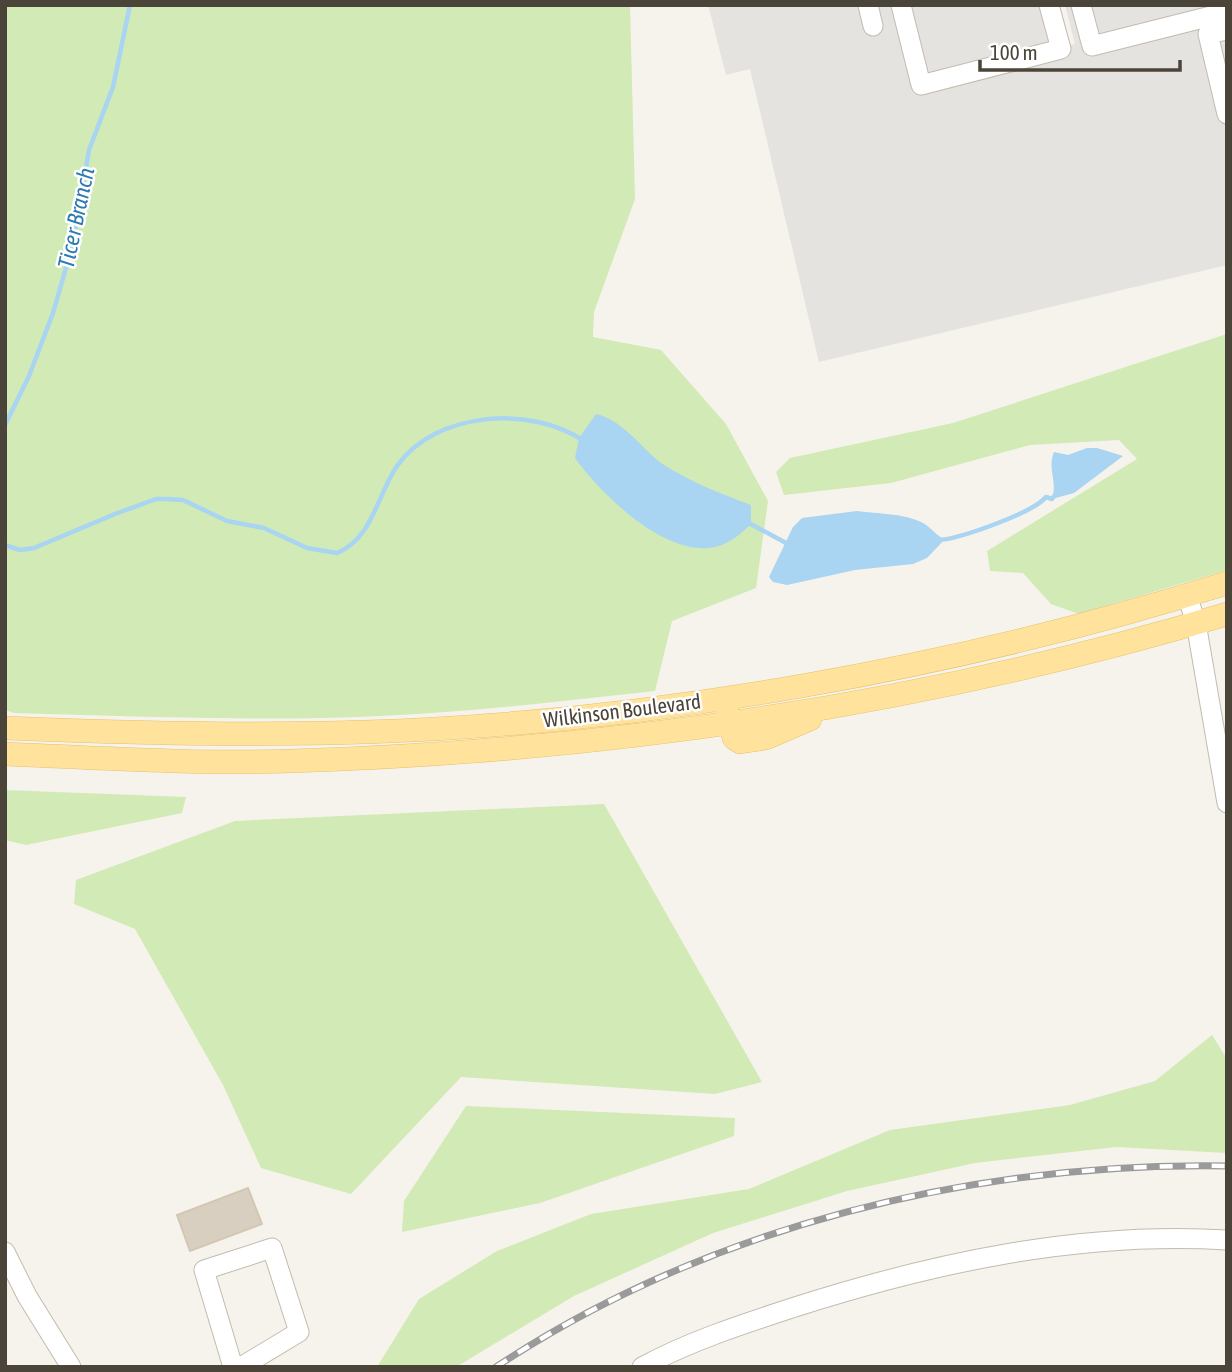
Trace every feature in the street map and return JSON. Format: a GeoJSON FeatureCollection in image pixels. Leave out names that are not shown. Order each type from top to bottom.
{"type":"FeatureCollection","features":[{"type":"Feature","properties":{"kind":"main road","name":"Wilkinson Boulevard"},"geometry":{"type":"LineString","coordinates":[[5,728],[138,733],[367,732],[546,720],[724,698],[963,652],[1227,583]]}},
{"type":"Feature","properties":{"kind":"main road"},"geometry":{"type":"LineString","coordinates":[[724,698],[734,738],[748,743],[766,738],[841,705],[957,683],[1227,614]]}},
{"type":"Feature","properties":{"kind":"main road","name":"Wilkinson Boulevard"},"geometry":{"type":"LineString","coordinates":[[5,754],[182,761],[315,760],[488,751],[729,723]]}},
{"type":"Feature","properties":{"kind":"street"},"geometry":{"type":"LineString","coordinates":[[868,5],[873,26]]}},
{"type":"Feature","properties":{"kind":"street"},"geometry":{"type":"LineString","coordinates":[[901,5],[921,85],[1061,49],[1049,5]]}},
{"type":"Feature","properties":{"kind":"street"},"geometry":{"type":"LineString","coordinates":[[1082,5],[1092,46],[1227,12]]}},
{"type":"Feature","properties":{"kind":"street"},"geometry":{"type":"LineString","coordinates":[[1227,30],[1208,34],[1227,114]]}},
{"type":"Feature","properties":{"kind":"street"},"geometry":{"type":"LineString","coordinates":[[1187,595],[1196,623],[1227,803]]}},
{"type":"Feature","properties":{"kind":"street"},"geometry":{"type":"LineString","coordinates":[[642,1367],[743,1324],[915,1271],[1010,1253],[1091,1244],[1191,1238],[1227,1240]]}},
{"type":"Feature","properties":{"kind":"street"},"geometry":{"type":"LineString","coordinates":[[233,1367],[204,1270],[272,1248],[299,1332],[241,1367]]}},
{"type":"Feature","properties":{"kind":"street"},"geometry":{"type":"LineString","coordinates":[[5,1251],[27,1296],[71,1367]]}},
{"type":"Feature","properties":{"kind":"green space"},"geometry":{"type":"Polygon","coordinates":[[[5,5],[630,5],[635,199],[594,312],[593,337],[661,350],[726,424],[768,501],[756,588],[672,621],[655,691],[483,709],[334,718],[151,717],[14,713],[5,710],[5,5]]]}},
{"type":"Feature","properties":{"kind":"green space"},"geometry":{"type":"Polygon","coordinates":[[[1227,334],[1227,570],[1079,614],[1051,604],[1023,573],[990,571],[987,551],[1137,459],[1119,440],[1030,445],[891,483],[784,495],[776,472],[790,458],[953,423],[1227,334]]]}},
{"type":"Feature","properties":{"kind":"green space"},"geometry":{"type":"Polygon","coordinates":[[[5,790],[186,797],[182,813],[26,845],[5,840],[5,790]]]}},
{"type":"Feature","properties":{"kind":"green space"},"geometry":{"type":"Polygon","coordinates":[[[604,804],[762,1082],[715,1094],[461,1077],[351,1194],[261,1168],[223,1085],[135,929],[74,904],[76,880],[235,821],[604,804]]]}},
{"type":"Feature","properties":{"kind":"green space"},"geometry":{"type":"Polygon","coordinates":[[[1212,1035],[1227,1059],[1227,1153],[1116,1147],[975,1163],[847,1191],[713,1233],[574,1296],[456,1367],[377,1367],[419,1299],[497,1251],[591,1214],[749,1189],[890,1130],[1070,1105],[1155,1081],[1212,1035]]]}},
{"type":"Feature","properties":{"kind":"green space"},"geometry":{"type":"Polygon","coordinates":[[[466,1106],[735,1118],[734,1136],[540,1203],[402,1232],[404,1201],[466,1106]]]}},
{"type":"Feature","properties":{"kind":"shaded area"},"geometry":{"type":"Polygon","coordinates":[[[708,5],[1060,5],[1070,45],[1075,44],[1065,5],[1227,5],[1227,265],[819,362],[750,69],[726,75],[708,5]]]}},
{"type":"Feature","properties":{"kind":"water"},"geometry":{"type":"Polygon","coordinates":[[[596,414],[615,422],[671,470],[751,505],[751,524],[722,545],[710,548],[691,547],[672,541],[634,518],[600,488],[575,458],[579,438],[596,414]]]}},
{"type":"Feature","properties":{"kind":"water"},"geometry":{"type":"Polygon","coordinates":[[[1087,448],[1097,448],[1123,456],[1074,493],[1052,499],[1054,452],[1068,455],[1087,448]]]}},
{"type":"Feature","properties":{"kind":"water"},"geometry":{"type":"Polygon","coordinates":[[[857,511],[916,520],[945,539],[927,558],[913,564],[855,570],[787,585],[773,582],[769,577],[793,527],[802,518],[857,511]]]}},
{"type":"Feature","properties":{"kind":"building"},"geometry":{"type":"Polygon","coordinates":[[[248,1188],[262,1224],[190,1251],[177,1215],[248,1188]]]}},
{"type":"Feature","properties":{"kind":"waterway","name":"Ticer Branch"},"geometry":{"type":"LineString","coordinates":[[5,425],[29,376],[53,313],[72,247],[89,150],[113,87],[130,5]]}},
{"type":"Feature","properties":{"kind":"waterway"},"geometry":{"type":"LineString","coordinates":[[5,545],[20,550],[34,548],[115,514],[156,499],[167,499],[183,500],[227,521],[264,528],[307,548],[337,553],[349,546],[367,527],[397,466],[414,448],[435,434],[459,424],[485,419],[512,419],[538,422],[562,429],[584,441]]}},
{"type":"Feature","properties":{"kind":"waterway"},"geometry":{"type":"LineString","coordinates":[[940,540],[996,524],[1027,510],[1046,497],[1052,499],[1055,495]]}},
{"type":"Feature","properties":{"kind":"waterway"},"geometry":{"type":"LineString","coordinates":[[747,522],[788,544]]}},
{"type":"Feature","properties":{"kind":"railway"},"geometry":{"type":"LineString","coordinates":[[496,1367],[578,1318],[664,1276],[754,1240],[846,1212],[940,1191],[1036,1176],[1131,1168],[1227,1166]]}}]}
